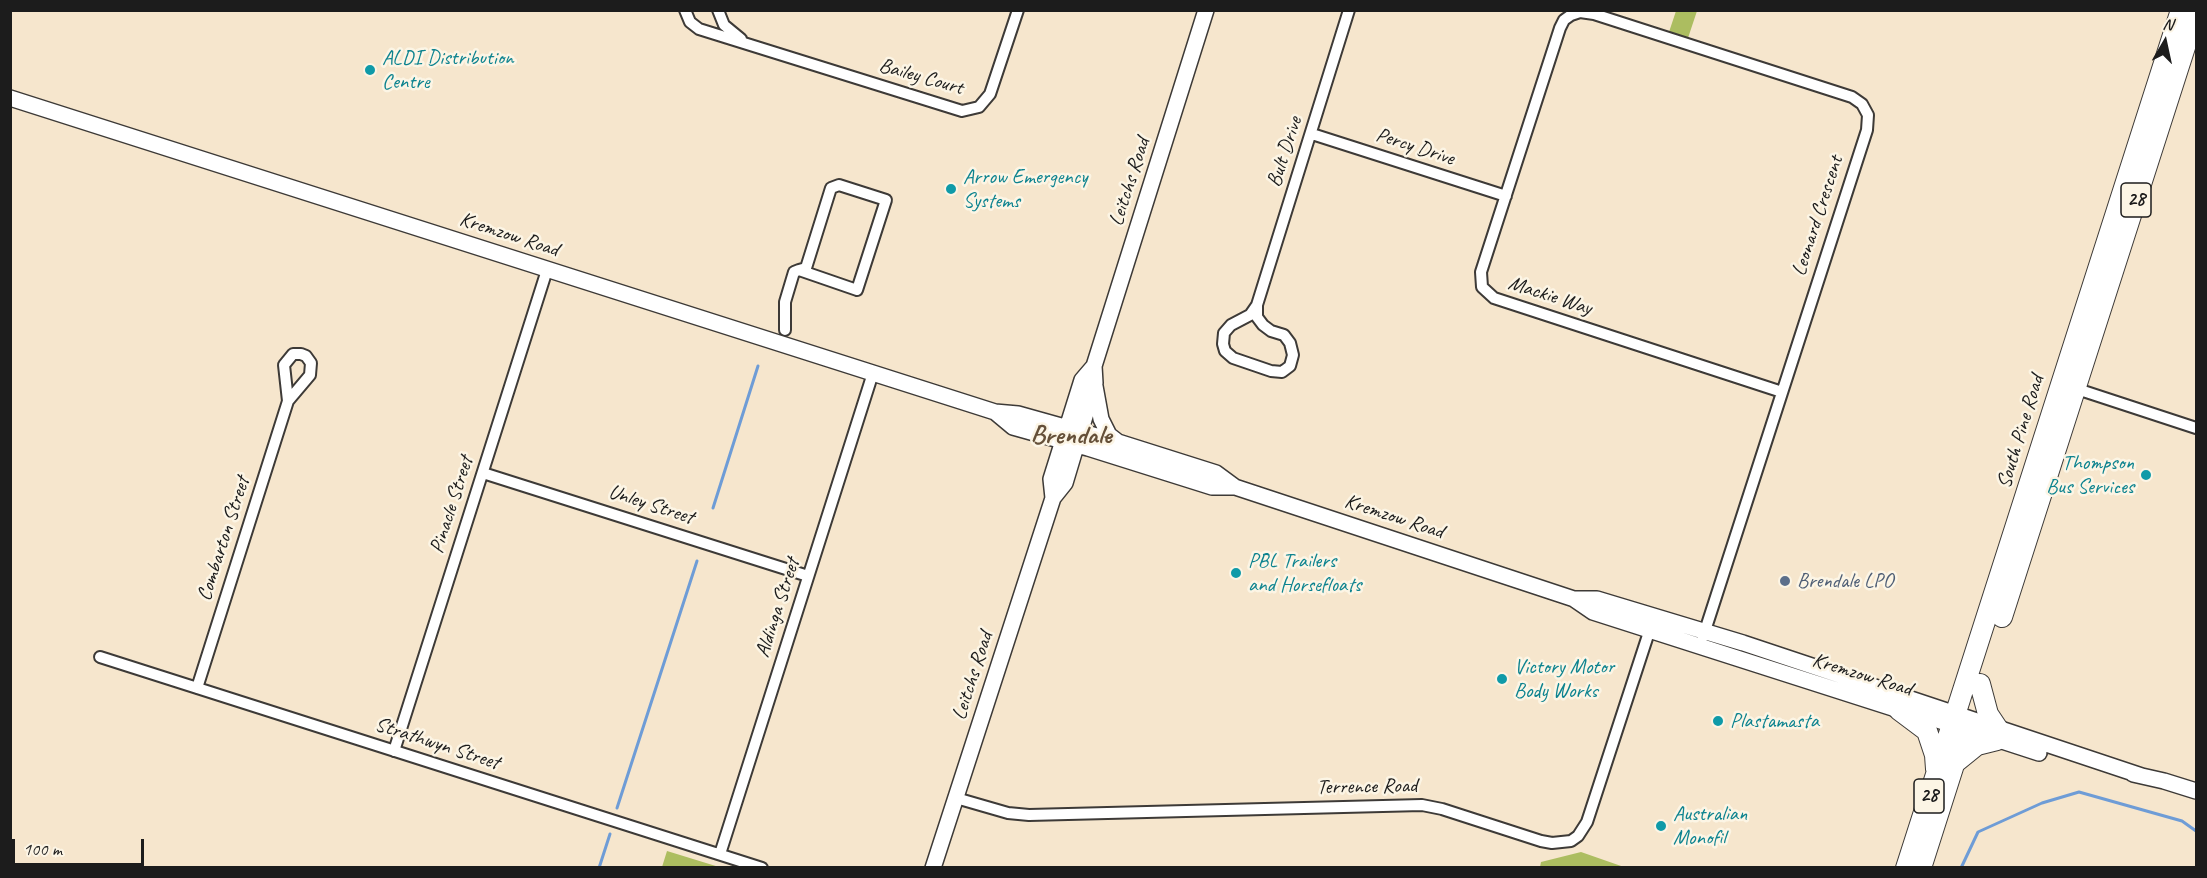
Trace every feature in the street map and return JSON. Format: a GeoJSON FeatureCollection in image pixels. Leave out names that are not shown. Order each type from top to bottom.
{"type":"FeatureCollection","features":[{"type":"Feature","properties":{"kind":"highway","name":"South Pine Road"},"geometry":{"type":"LineString","coordinates":[[1906,867],[1936,774],[1980,684],[2181,10]]}},
{"type":"Feature","properties":{"kind":"highway","name":"South Pine Road"},"geometry":{"type":"LineString","coordinates":[[1921,867],[1955,764],[1961,722],[2068,386],[2196,13]]}},
{"type":"Feature","properties":{"kind":"highway"},"geometry":{"type":"LineString","coordinates":[[1955,764],[1972,747],[1998,734],[1988,714],[1980,684]]}},
{"type":"Feature","properties":{"kind":"highway"},"geometry":{"type":"LineString","coordinates":[[1899,710],[1927,731],[1935,755],[1936,774]]}},
{"type":"Feature","properties":{"kind":"street","name":"Bailey Court"},"geometry":{"type":"LineString","coordinates":[[685,10],[690,22],[699,29],[962,111],[979,107],[990,94],[1018,10]]}},
{"type":"Feature","properties":{"kind":"street","name":"Bailey Court"},"geometry":{"type":"LineString","coordinates":[[718,10],[728,30],[751,45]]}},
{"type":"Feature","properties":{"kind":"street","name":"Leitchs Road"},"geometry":{"type":"LineString","coordinates":[[1071,436],[1095,383],[1094,366],[1206,10]]}},
{"type":"Feature","properties":{"kind":"street","name":"Bult Drive"},"geometry":{"type":"LineString","coordinates":[[1257,305],[1349,10]]}},
{"type":"Feature","properties":{"kind":"street","name":"Leonard Crescent"},"geometry":{"type":"LineString","coordinates":[[1571,15],[1580,12],[1594,14],[1852,98],[1864,107],[1868,118],[1867,130],[1702,639]]}},
{"type":"Feature","properties":{"kind":"street","name":"Mackie Way"},"geometry":{"type":"LineString","coordinates":[[1571,15],[1564,20],[1560,28],[1480,276],[1482,287],[1489,295],[1782,392]]}},
{"type":"Feature","properties":{"kind":"street","name":"Kremzow Road"},"geometry":{"type":"LineString","coordinates":[[10,98],[995,412],[1018,414],[1071,436],[1212,487],[1235,487]]}},
{"type":"Feature","properties":{"kind":"street","name":"Percy Drive"},"geometry":{"type":"LineString","coordinates":[[1312,134],[1506,196]]}},
{"type":"Feature","properties":{"kind":"street"},"geometry":{"type":"LineString","coordinates":[[785,330],[784,302],[794,272],[799,270],[806,268],[831,188],[838,185],[886,200],[857,290],[799,270]]}},
{"type":"Feature","properties":{"kind":"street","name":"Pinacle Street"},"geometry":{"type":"LineString","coordinates":[[394,751],[547,270]]}},
{"type":"Feature","properties":{"kind":"street"},"geometry":{"type":"LineString","coordinates":[[1257,305],[1257,316],[1263,325],[1271,331],[1284,335],[1290,343],[1293,355],[1290,366],[1282,372],[1271,371],[1233,358],[1225,351],[1222,344],[1224,333],[1231,325],[1250,315],[1257,305]]}},
{"type":"Feature","properties":{"kind":"street","name":"Leitchs Road"},"geometry":{"type":"LineString","coordinates":[[933,867],[1053,498],[1065,483],[1082,380],[1094,366]]}},
{"type":"Feature","properties":{"kind":"street","name":"Aldinga Street"},"geometry":{"type":"LineString","coordinates":[[720,854],[873,373]]}},
{"type":"Feature","properties":{"kind":"street"},"geometry":{"type":"LineString","coordinates":[[1095,383],[1101,419],[1109,435],[1118,441]]}},
{"type":"Feature","properties":{"kind":"street"},"geometry":{"type":"LineString","coordinates":[[2068,386],[2196,428]]}},
{"type":"Feature","properties":{"kind":"street","name":"Combarton Street"},"geometry":{"type":"LineString","coordinates":[[197,688],[288,401]]}},
{"type":"Feature","properties":{"kind":"street","name":"Kremzow Road"},"geometry":{"type":"LineString","coordinates":[[1071,436],[1118,441],[1216,473],[1235,487],[1575,599],[1593,612],[1651,624],[1702,639],[1899,710],[1961,722]]}},
{"type":"Feature","properties":{"kind":"street","name":"Unley Street"},"geometry":{"type":"LineString","coordinates":[[483,472],[808,576]]}},
{"type":"Feature","properties":{"kind":"street","name":"Terrence Road"},"geometry":{"type":"LineString","coordinates":[[956,798],[995,810],[1018,814],[1422,805],[1442,809],[1541,841],[1562,843],[1578,836],[1587,822],[1651,624]]}},
{"type":"Feature","properties":{"kind":"street","name":"Kremzow Road"},"geometry":{"type":"LineString","coordinates":[[1702,639],[1743,643],[1961,722],[2196,791]]}},
{"type":"Feature","properties":{"kind":"street","name":"Strathwyn Street"},"geometry":{"type":"LineString","coordinates":[[100,657],[762,867]]}},
{"type":"Feature","properties":{"kind":"green space"},"geometry":{"type":"Polygon","coordinates":[[[1676,11],[1697,11],[1686,44],[1667,38],[1676,11]]]}},
{"type":"Feature","properties":{"kind":"green space"},"geometry":{"type":"Polygon","coordinates":[[[667,851],[719,867],[662,867],[667,851]]]}},
{"type":"Feature","properties":{"kind":"green space"},"geometry":{"type":"Polygon","coordinates":[[[1581,852],[1624,867],[1540,867],[1541,862],[1581,852]]]}},
{"type":"Feature","properties":{"kind":"waterway"},"geometry":{"type":"LineString","coordinates":[[713,508],[758,366]]}},
{"type":"Feature","properties":{"kind":"waterway"},"geometry":{"type":"LineString","coordinates":[[617,808],[697,561]]}},
{"type":"Feature","properties":{"kind":"waterway"},"geometry":{"type":"LineString","coordinates":[[1961,868],[1978,832],[2042,803],[2079,792],[2182,821],[2196,831]]}},
{"type":"Feature","properties":{"kind":"waterway"},"geometry":{"type":"LineString","coordinates":[[599,868],[610,834]]}},
{"type":"Feature","properties":{"kind":"place","name":"ALDI Distribution Centre"},"geometry":{"type":"Point","coordinates":[370,70]}},
{"type":"Feature","properties":{"kind":"place","name":"Arrow Emergency Systems"},"geometry":{"type":"Point","coordinates":[951,189]}},
{"type":"Feature","properties":{"kind":"place","name":"Thompson Bus Services"},"geometry":{"type":"Point","coordinates":[2146,475]}},
{"type":"Feature","properties":{"kind":"place","name":"PBL Trailers and Horsefloats"},"geometry":{"type":"Point","coordinates":[1236,573]}},
{"type":"Feature","properties":{"kind":"place","name":"Brendale LPO"},"geometry":{"type":"Point","coordinates":[1785,581]}},
{"type":"Feature","properties":{"kind":"place","name":"Victory Motor Body Works"},"geometry":{"type":"Point","coordinates":[1502,679]}},
{"type":"Feature","properties":{"kind":"place","name":"Plastamasta"},"geometry":{"type":"Point","coordinates":[1718,721]}},
{"type":"Feature","properties":{"kind":"place","name":"Australian Monofil"},"geometry":{"type":"Point","coordinates":[1661,826]}},
{"type":"Feature","properties":{"kind":"district","name":"Brendale"},"geometry":{"type":"Point","coordinates":[1071,436]}}]}
